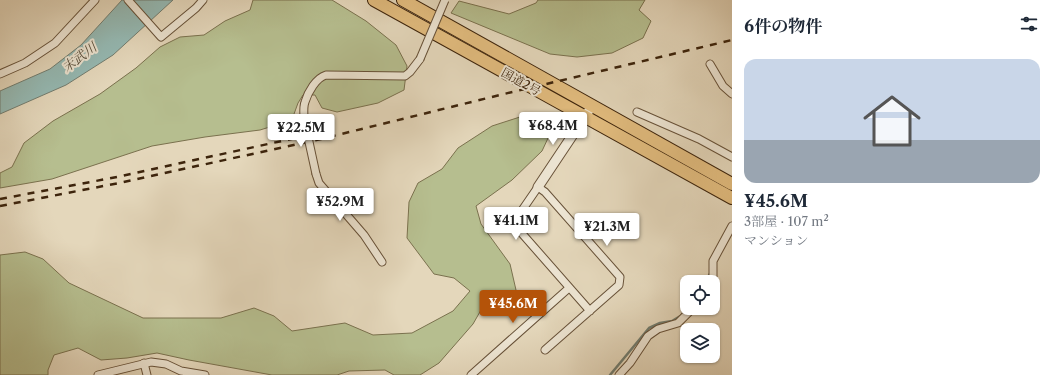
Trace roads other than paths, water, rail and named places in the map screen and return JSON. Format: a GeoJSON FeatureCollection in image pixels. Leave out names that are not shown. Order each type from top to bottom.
{"type":"FeatureCollection","features":[{"type":"Feature","properties":{"kind":"highway","name":"国道2号"},"geometry":{"type":"LineString","coordinates":[[374,0],[732,198]]}},
{"type":"Feature","properties":{"kind":"highway","name":"国道2号"},"geometry":{"type":"LineString","coordinates":[[403,0],[732,184]]}},
{"type":"Feature","properties":{"kind":"street"},"geometry":{"type":"LineString","coordinates":[[0,74],[25,63],[50,47],[95,0]]}},
{"type":"Feature","properties":{"kind":"street"},"geometry":{"type":"LineString","coordinates":[[128,0],[161,37],[196,8],[203,0]]}},
{"type":"Feature","properties":{"kind":"street"},"geometry":{"type":"LineString","coordinates":[[382,262],[364,235],[319,183],[304,119],[305,103],[317,80],[322,76],[405,76],[420,59],[445,0]]}},
{"type":"Feature","properties":{"kind":"street"},"geometry":{"type":"LineString","coordinates":[[710,64],[724,86],[732,94]]}},
{"type":"Feature","properties":{"kind":"street"},"geometry":{"type":"LineString","coordinates":[[590,311],[518,229],[516,219],[592,106]]}},
{"type":"Feature","properties":{"kind":"street"},"geometry":{"type":"LineString","coordinates":[[637,112],[699,139],[732,157]]}},
{"type":"Feature","properties":{"kind":"street"},"geometry":{"type":"LineString","coordinates":[[538,187],[545,192],[620,277],[619,285],[545,350]]}},
{"type":"Feature","properties":{"kind":"street"},"geometry":{"type":"LineString","coordinates":[[712,275],[712,261],[732,226]]}},
{"type":"Feature","properties":{"kind":"street"},"geometry":{"type":"LineString","coordinates":[[471,375],[569,288]]}},
{"type":"Feature","properties":{"kind":"street"},"geometry":{"type":"LineString","coordinates":[[619,375],[630,363],[648,336],[658,329],[678,323],[686,315]]}},
{"type":"Feature","properties":{"kind":"street"},"geometry":{"type":"LineString","coordinates":[[98,375],[152,362],[166,364],[181,371],[205,375]]}},
{"type":"Feature","properties":{"kind":"street"},"geometry":{"type":"LineString","coordinates":[[144,364],[147,375]]}},
{"type":"Feature","properties":{"kind":"water","name":"末武川"},"geometry":{"type":"Polygon","coordinates":[[[122,0],[173,0],[113,55],[66,85],[0,114],[0,91],[50,69],[81,45],[122,0]]]}},
{"type":"Feature","properties":{"kind":"waterway"},"geometry":{"type":"LineString","coordinates":[[610,375],[649,328],[660,323],[672,321],[682,315]]}},
{"type":"Feature","properties":{"kind":"railway"},"geometry":{"type":"LineString","coordinates":[[0,206],[119,183],[321,139],[732,40]]}},
{"type":"Feature","properties":{"kind":"railway"},"geometry":{"type":"LineString","coordinates":[[0,199],[117,177],[323,132]]}}]}
